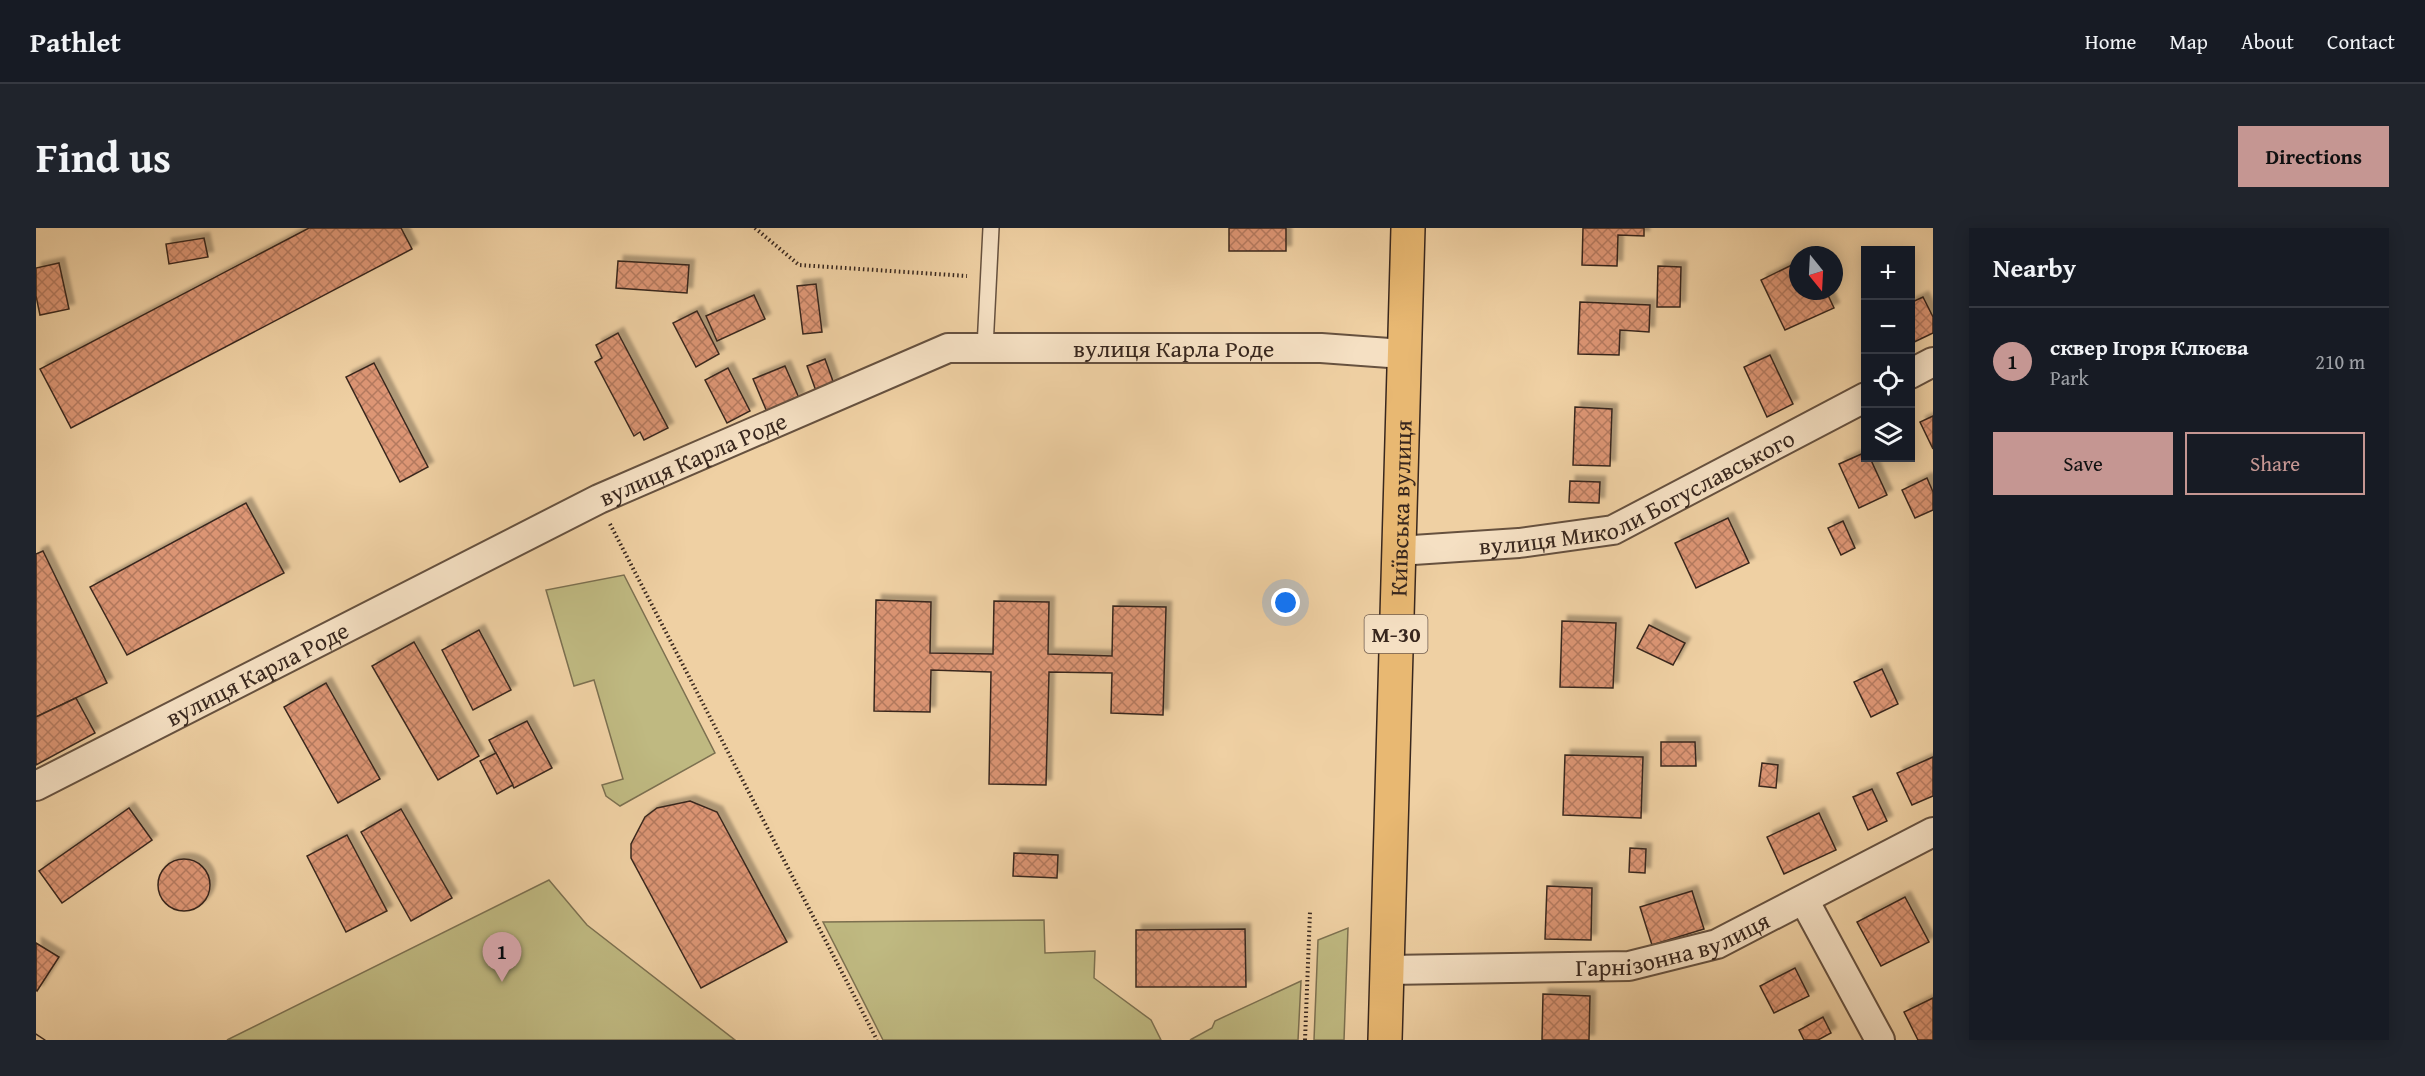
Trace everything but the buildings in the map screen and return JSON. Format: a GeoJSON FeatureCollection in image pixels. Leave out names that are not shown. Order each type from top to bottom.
{"type":"FeatureCollection","features":[{"type":"Feature","properties":{"kind":"highway","name":"Київська вулиця"},"geometry":{"type":"LineString","coordinates":[[1385,1040],[1408,228]]}},
{"type":"Feature","properties":{"kind":"street","name":"вулиця Карла Роде"},"geometry":{"type":"LineString","coordinates":[[36,786],[599,499],[948,348],[1322,348],[1403,354]]}},
{"type":"Feature","properties":{"kind":"street"},"geometry":{"type":"LineString","coordinates":[[1915,372],[1933,362]]}},
{"type":"Feature","properties":{"kind":"street","name":"вулиця Миколи Богуславського"},"geometry":{"type":"LineString","coordinates":[[1398,551],[1519,543],[1612,530],[1861,400]]}},
{"type":"Feature","properties":{"kind":"street","name":"Гарнізонна вулиця"},"geometry":{"type":"LineString","coordinates":[[1388,970],[1629,966],[1717,944],[1933,832]]}},
{"type":"Feature","properties":{"kind":"street"},"geometry":{"type":"LineString","coordinates":[[1804,900],[1880,1040]]}},
{"type":"Feature","properties":{"kind":"lane"},"geometry":{"type":"LineString","coordinates":[[985,348],[991,228]]}},
{"type":"Feature","properties":{"kind":"path"},"geometry":{"type":"LineString","coordinates":[[755,228],[799,265],[988,277]]}},
{"type":"Feature","properties":{"kind":"path"},"geometry":{"type":"LineString","coordinates":[[599,499],[877,1040]]}},
{"type":"Feature","properties":{"kind":"path"},"geometry":{"type":"LineString","coordinates":[[1305,1040],[1310,912]]}},
{"type":"Feature","properties":{"kind":"shaded area"},"geometry":{"type":"Polygon","coordinates":[[[624,575],[715,753],[620,806],[606,796],[602,785],[623,779],[594,680],[574,686],[546,590],[624,575]]]}},
{"type":"Feature","properties":{"kind":"shaded area"},"geometry":{"type":"Polygon","coordinates":[[[549,880],[587,925],[735,1040],[227,1040],[549,880]]]}},
{"type":"Feature","properties":{"kind":"shaded area"},"geometry":{"type":"Polygon","coordinates":[[[1044,920],[1045,953],[1095,951],[1094,978],[1151,1020],[1161,1040],[883,1040],[823,922],[1044,920]]]}},
{"type":"Feature","properties":{"kind":"shaded area"},"geometry":{"type":"Polygon","coordinates":[[[1348,928],[1344,1040],[1314,1040],[1318,940],[1348,928]]]}},
{"type":"Feature","properties":{"kind":"shaded area"},"geometry":{"type":"Polygon","coordinates":[[[1301,981],[1298,1040],[1190,1040],[1212,1028],[1215,1021],[1301,981]]]}},
{"type":"Feature","properties":{"kind":"tram line"},"geometry":{"type":"LineString","coordinates":[[36,1034],[45,1040]]}},
{"type":"Feature","properties":{"kind":"place","name":"сквер Ігоря Клюєва"},"geometry":{"type":"Point","coordinates":[502,982]}}]}
